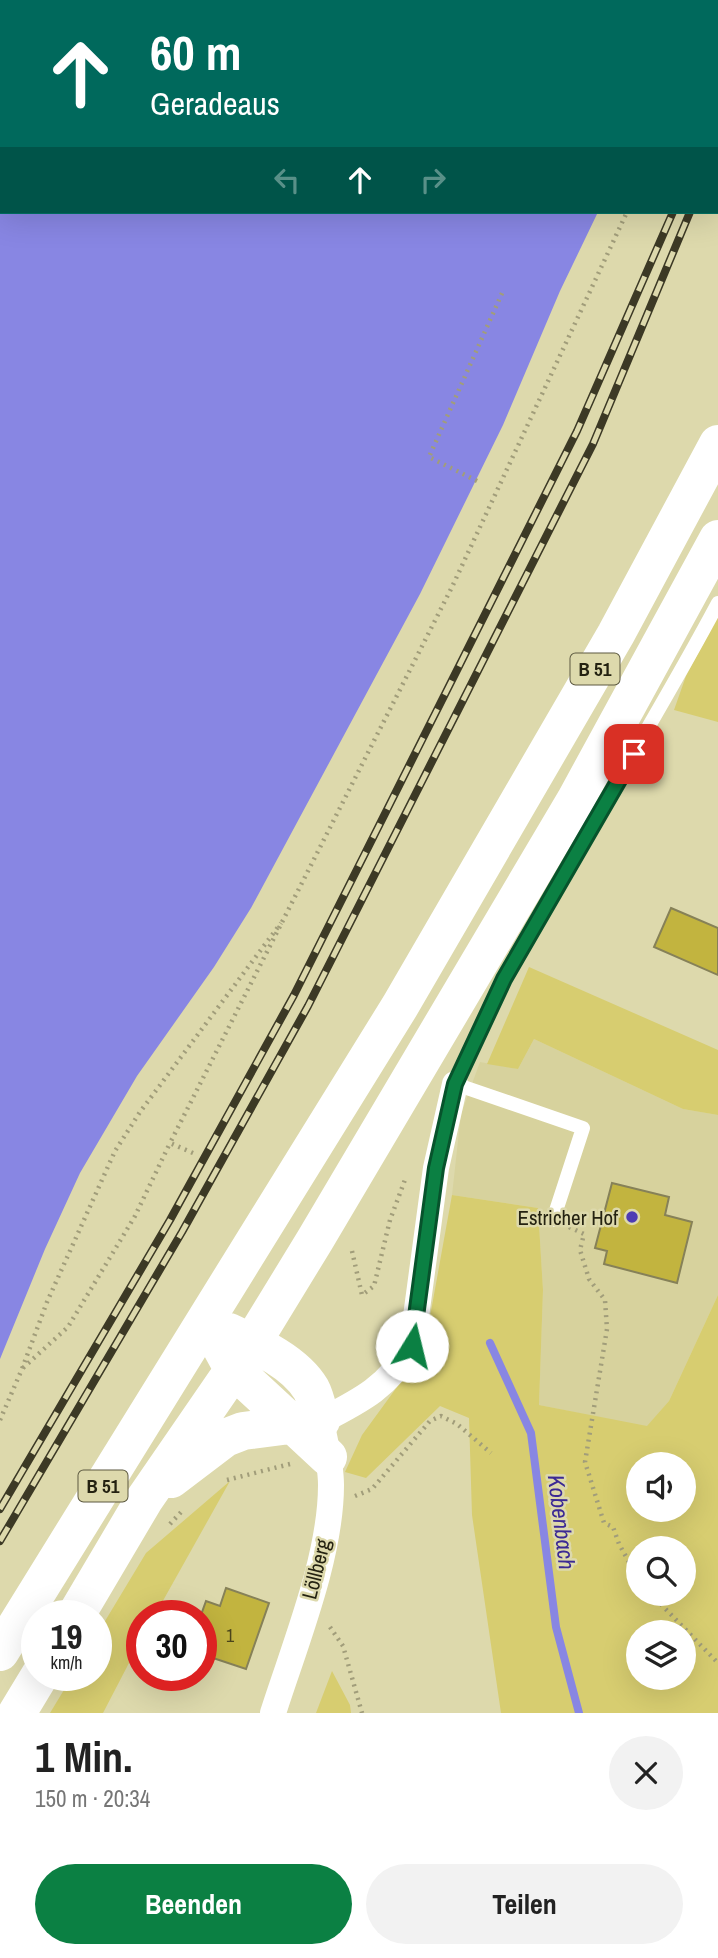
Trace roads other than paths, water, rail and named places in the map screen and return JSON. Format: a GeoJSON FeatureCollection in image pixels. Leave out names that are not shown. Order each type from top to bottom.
{"type":"FeatureCollection","features":[{"type":"Feature","properties":{"kind":"main road","name":"B 51"},"geometry":{"type":"LineString","coordinates":[[0,1652],[400,1006],[616,634],[718,444]]}},
{"type":"Feature","properties":{"kind":"main road","name":"B 51"},"geometry":{"type":"LineString","coordinates":[[88,1600],[153,1516],[243,1356],[575,801],[718,539]]}},
{"type":"Feature","properties":{"kind":"main road"},"geometry":{"type":"LineString","coordinates":[[207,1321],[243,1356],[272,1402],[314,1435]]}},
{"type":"Feature","properties":{"kind":"main road"},"geometry":{"type":"LineString","coordinates":[[243,1356],[286,1364],[302,1378],[312,1391],[314,1435]]}},
{"type":"Feature","properties":{"kind":"main road"},"geometry":{"type":"LineString","coordinates":[[153,1516],[225,1438],[243,1431],[314,1435]]}},
{"type":"Feature","properties":{"kind":"main road"},"geometry":{"type":"LineString","coordinates":[[17,1713],[30,1691]]}},
{"type":"Feature","properties":{"kind":"street"},"geometry":{"type":"LineString","coordinates":[[314,1435],[372,1392],[400,1367],[412,1346],[436,1168],[455,1084]]}},
{"type":"Feature","properties":{"kind":"street"},"geometry":{"type":"LineString","coordinates":[[302,1378],[314,1388],[339,1396],[372,1392]]}},
{"type":"Feature","properties":{"kind":"street","name":"Löllberg"},"geometry":{"type":"LineString","coordinates":[[273,1713],[308,1604],[328,1518],[330,1495],[314,1435]]}},
{"type":"Feature","properties":{"kind":"lane"},"geometry":{"type":"LineString","coordinates":[[553,1220],[583,1128],[455,1084],[510,968],[674,686],[718,603]]}},
{"type":"Feature","properties":{"kind":"waterway","name":"Kobenbach"},"geometry":{"type":"LineString","coordinates":[[490,1343],[531,1433],[556,1627],[579,1713]]}},
{"type":"Feature","properties":{"kind":"railway"},"geometry":{"type":"LineString","coordinates":[[0,1509],[170,1220],[294,995],[577,431],[672,214]]}},
{"type":"Feature","properties":{"kind":"railway"},"geometry":{"type":"LineString","coordinates":[[0,1541],[182,1232],[308,1006],[593,444],[689,214]]}},
{"type":"Feature","properties":{"kind":"place","name":"Estricher Hof"},"geometry":{"type":"Point","coordinates":[632,1217]}}]}
